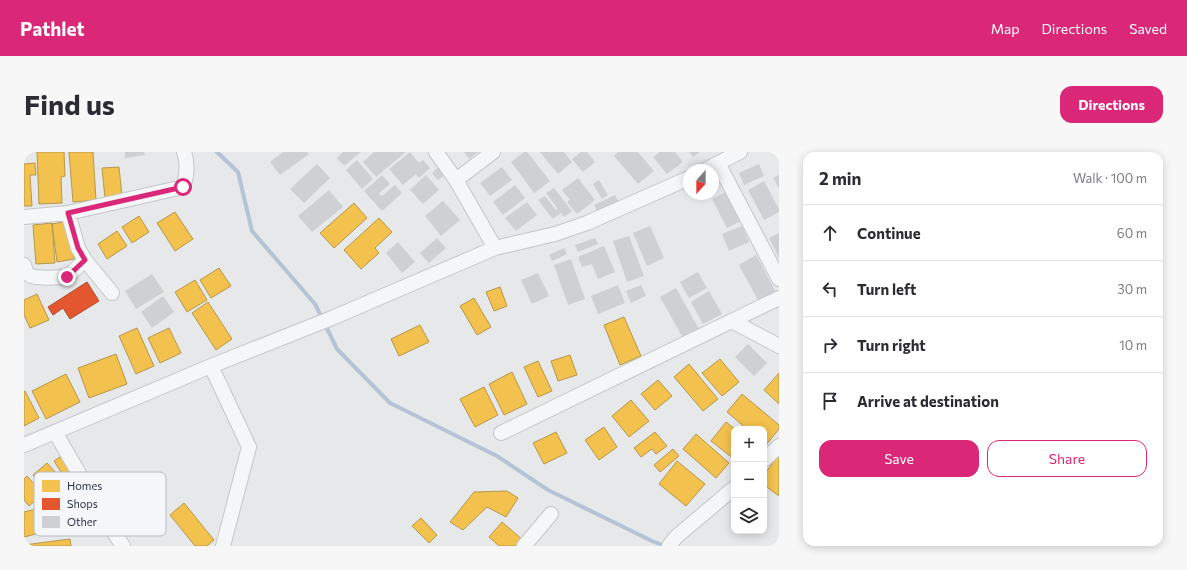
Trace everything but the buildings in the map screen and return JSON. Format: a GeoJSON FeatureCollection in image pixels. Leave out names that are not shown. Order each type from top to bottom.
{"type":"FeatureCollection","features":[{"type":"Feature","properties":{"kind":"street"},"geometry":{"type":"LineString","coordinates":[[24,217],[68,213],[183,187],[186,180],[184,152]]}},
{"type":"Feature","properties":{"kind":"street"},"geometry":{"type":"LineString","coordinates":[[436,152],[456,180],[495,248]]}},
{"type":"Feature","properties":{"kind":"street"},"geometry":{"type":"LineString","coordinates":[[456,180],[493,152]]}},
{"type":"Feature","properties":{"kind":"street"},"geometry":{"type":"LineString","coordinates":[[740,152],[718,163],[779,279]]}},
{"type":"Feature","properties":{"kind":"street"},"geometry":{"type":"LineString","coordinates":[[24,445],[211,366],[332,318],[495,248],[555,234],[588,222],[683,181]]}},
{"type":"Feature","properties":{"kind":"street"},"geometry":{"type":"LineString","coordinates":[[68,213],[78,248],[85,260],[112,293]]}},
{"type":"Feature","properties":{"kind":"street"},"geometry":{"type":"LineString","coordinates":[[24,265],[29,275],[35,278],[67,277],[85,260]]}},
{"type":"Feature","properties":{"kind":"street"},"geometry":{"type":"LineString","coordinates":[[501,433],[779,298]]}},
{"type":"Feature","properties":{"kind":"street"},"geometry":{"type":"LineString","coordinates":[[732,321],[779,346]]}},
{"type":"Feature","properties":{"kind":"street"},"geometry":{"type":"LineString","coordinates":[[211,366],[249,446],[224,546]]}},
{"type":"Feature","properties":{"kind":"street"},"geometry":{"type":"LineString","coordinates":[[55,432],[78,472]]}},
{"type":"Feature","properties":{"kind":"street"},"geometry":{"type":"LineString","coordinates":[[767,457],[779,446]]}},
{"type":"Feature","properties":{"kind":"street"},"geometry":{"type":"LineString","coordinates":[[673,541],[731,491]]}},
{"type":"Feature","properties":{"kind":"street"},"geometry":{"type":"LineString","coordinates":[[524,546],[551,514]]}},
{"type":"Feature","properties":{"kind":"street"},"geometry":{"type":"LineString","coordinates":[[116,536],[123,546]]}},
{"type":"Feature","properties":{"kind":"waterway"},"geometry":{"type":"LineString","coordinates":[[217,152],[238,172],[252,231],[315,304],[337,349],[390,403],[497,456],[548,490],[665,546]]}},
{"type":"Feature","properties":{"kind":"route"},"geometry":{"type":"LineString","coordinates":[[67,277],[85,260],[78,248],[68,213],[183,187]]}}]}
